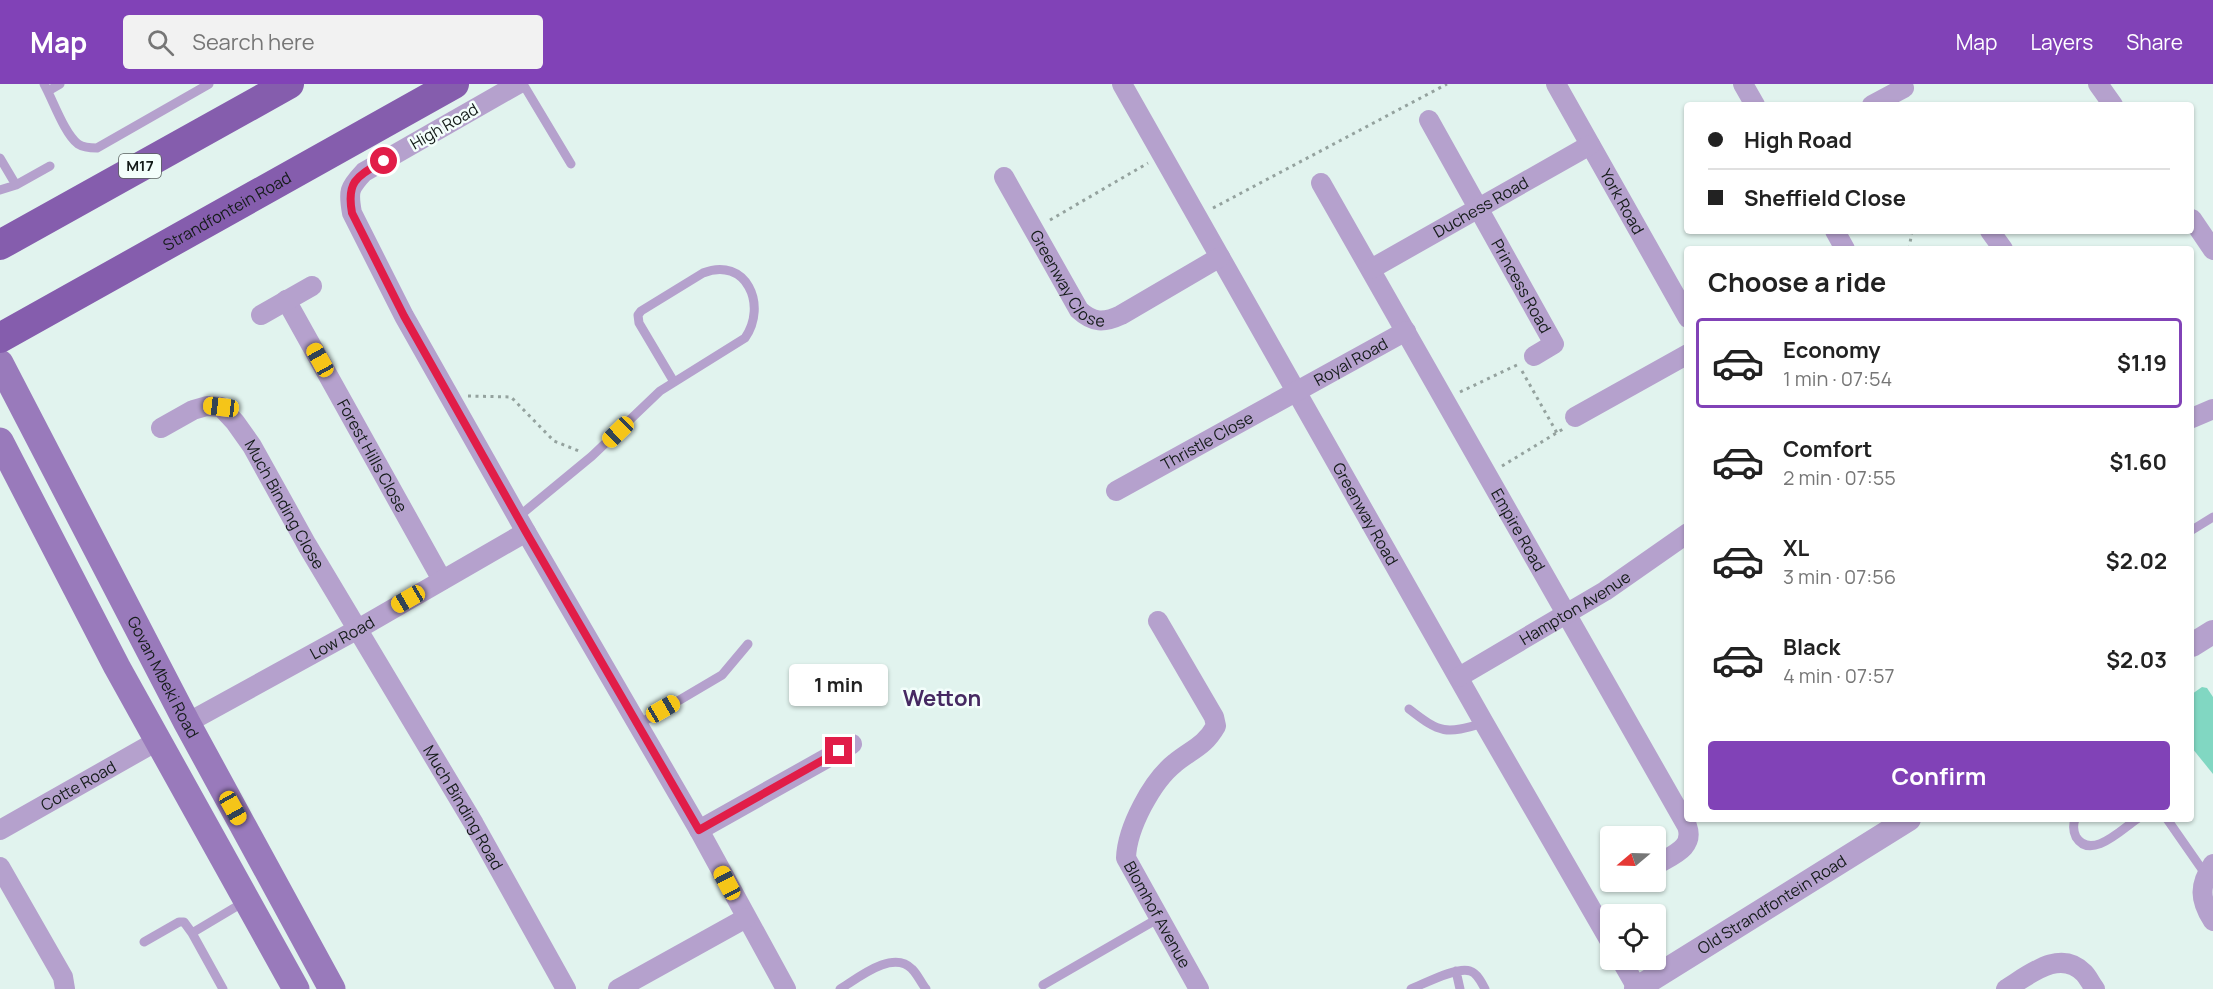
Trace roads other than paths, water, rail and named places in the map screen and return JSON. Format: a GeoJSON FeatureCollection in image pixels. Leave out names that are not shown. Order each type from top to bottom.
{"type":"FeatureCollection","features":[{"type":"Feature","properties":{"kind":"main road","name":"M17"},"geometry":{"type":"LineString","coordinates":[[0,245],[289,84]]}},
{"type":"Feature","properties":{"kind":"main road","name":"Strandfontein Road"},"geometry":{"type":"LineString","coordinates":[[0,338],[454,84]]}},
{"type":"Feature","properties":{"kind":"main road","name":"Govan Mbeki Road"},"geometry":{"type":"LineString","coordinates":[[0,363],[187,723],[332,989]]}},
{"type":"Feature","properties":{"kind":"main road"},"geometry":{"type":"LineString","coordinates":[[0,441],[157,741],[296,989]]}},
{"type":"Feature","properties":{"kind":"street","name":"High Road"},"geometry":{"type":"LineString","coordinates":[[518,84],[364,172],[350,188],[349,197],[352,213],[404,316],[522,525]]}},
{"type":"Feature","properties":{"kind":"street","name":"Greenway Road"},"geometry":{"type":"LineString","coordinates":[[1122,84],[1600,924]]}},
{"type":"Feature","properties":{"kind":"street","name":"York Road"},"geometry":{"type":"LineString","coordinates":[[1556,84],[1684,311]]}},
{"type":"Feature","properties":{"kind":"street"},"geometry":{"type":"LineString","coordinates":[[1743,84],[1753,102]]}},
{"type":"Feature","properties":{"kind":"street"},"geometry":{"type":"LineString","coordinates":[[2098,84],[2111,102]]}},
{"type":"Feature","properties":{"kind":"street"},"geometry":{"type":"LineString","coordinates":[[1880,102],[1906,92]]}},
{"type":"Feature","properties":{"kind":"street"},"geometry":{"type":"LineString","coordinates":[[1429,120],[1478,208]]}},
{"type":"Feature","properties":{"kind":"street","name":"Duchess Road"},"geometry":{"type":"LineString","coordinates":[[1371,269],[1590,145]]}},
{"type":"Feature","properties":{"kind":"street","name":"Greenway Close"},"geometry":{"type":"LineString","coordinates":[[1004,177],[1079,310],[1089,318],[1098,321],[1110,320],[1121,315],[1220,257]]}},
{"type":"Feature","properties":{"kind":"street","name":"Empire Road"},"geometry":{"type":"LineString","coordinates":[[1321,183],[1684,819]]}},
{"type":"Feature","properties":{"kind":"street","name":"Princess Road"},"geometry":{"type":"LineString","coordinates":[[1478,208],[1554,344],[1526,360]]}},
{"type":"Feature","properties":{"kind":"street"},"geometry":{"type":"LineString","coordinates":[[2194,222],[2213,250]]}},
{"type":"Feature","properties":{"kind":"street"},"geometry":{"type":"LineString","coordinates":[[261,315],[312,286]]}},
{"type":"Feature","properties":{"kind":"street","name":"Forest Hills Close"},"geometry":{"type":"LineString","coordinates":[[286,300],[442,580]]}},
{"type":"Feature","properties":{"kind":"street","name":"Royal Road"},"geometry":{"type":"LineString","coordinates":[[1297,392],[1406,331]]}},
{"type":"Feature","properties":{"kind":"street"},"geometry":{"type":"LineString","coordinates":[[1575,417],[1684,356]]}},
{"type":"Feature","properties":{"kind":"street","name":"Thristle Close"},"geometry":{"type":"LineString","coordinates":[[1116,491],[1297,392]]}},
{"type":"Feature","properties":{"kind":"street","name":"Much Binding Close"},"geometry":{"type":"LineString","coordinates":[[161,428],[193,410],[207,406],[221,407],[252,446],[307,545],[358,629]]}},
{"type":"Feature","properties":{"kind":"street"},"geometry":{"type":"LineString","coordinates":[[2194,417],[2213,409]]}},
{"type":"Feature","properties":{"kind":"street"},"geometry":{"type":"LineString","coordinates":[[522,525],[639,724],[786,989]]}},
{"type":"Feature","properties":{"kind":"street","name":"Low Road"},"geometry":{"type":"LineString","coordinates":[[187,723],[442,580],[522,525]]}},
{"type":"Feature","properties":{"kind":"street","name":"Hampton Avenue"},"geometry":{"type":"LineString","coordinates":[[1459,677],[1605,591],[1684,536]]}},
{"type":"Feature","properties":{"kind":"street","name":"Blomhof Avenue"},"geometry":{"type":"LineString","coordinates":[[1158,621],[1214,717],[1216,726],[1204,744],[1176,762],[1160,778],[1147,798],[1126,850],[1128,864],[1199,989]]}},
{"type":"Feature","properties":{"kind":"street","name":"Much Binding Road"},"geometry":{"type":"LineString","coordinates":[[358,629],[474,824],[566,989]]}},
{"type":"Feature","properties":{"kind":"street"},"geometry":{"type":"LineString","coordinates":[[2194,644],[2213,632]]}},
{"type":"Feature","properties":{"kind":"street","name":"Cotte Road"},"geometry":{"type":"LineString","coordinates":[[0,830],[157,741]]}},
{"type":"Feature","properties":{"kind":"street"},"geometry":{"type":"LineString","coordinates":[[699,830],[852,744]]}},
{"type":"Feature","properties":{"kind":"street","name":"Empire Road"},"geometry":{"type":"LineString","coordinates":[[1666,859],[1684,848],[1689,842],[1690,834],[1686,822]]}},
{"type":"Feature","properties":{"kind":"street","name":"Old Strandfontein Road"},"geometry":{"type":"LineString","coordinates":[[1636,988],[1904,822]]}},
{"type":"Feature","properties":{"kind":"street"},"geometry":{"type":"LineString","coordinates":[[0,867],[63,977],[65,989]]}},
{"type":"Feature","properties":{"kind":"street"},"geometry":{"type":"LineString","coordinates":[[2209,869],[2202,886],[2203,899],[2213,921]]}},
{"type":"Feature","properties":{"kind":"street"},"geometry":{"type":"LineString","coordinates":[[618,989],[746,918]]}},
{"type":"Feature","properties":{"kind":"street"},"geometry":{"type":"LineString","coordinates":[[2006,989],[2043,967],[2058,961],[2073,964],[2084,973],[2095,989]]}},
{"type":"Feature","properties":{"kind":"street"},"geometry":{"type":"LineString","coordinates":[[1626,970],[1636,988]]}},
{"type":"Feature","properties":{"kind":"lane"},"geometry":{"type":"LineString","coordinates":[[60,84],[46,87],[70,135],[79,145],[89,148],[97,148],[209,84]]}},
{"type":"Feature","properties":{"kind":"lane"},"geometry":{"type":"LineString","coordinates":[[523,84],[572,164]]}},
{"type":"Feature","properties":{"kind":"lane"},"geometry":{"type":"LineString","coordinates":[[0,158],[16,184]]}},
{"type":"Feature","properties":{"kind":"lane"},"geometry":{"type":"LineString","coordinates":[[0,190],[50,166]]}},
{"type":"Feature","properties":{"kind":"lane"},"geometry":{"type":"LineString","coordinates":[[522,525],[660,391],[745,338],[755,315],[754,298],[747,284],[731,272],[710,270],[703,273],[638,315],[639,323],[674,382]]}},
{"type":"Feature","properties":{"kind":"lane"},"geometry":{"type":"LineString","coordinates":[[2194,529],[2213,516]]}},
{"type":"Feature","properties":{"kind":"lane"},"geometry":{"type":"LineString","coordinates":[[639,724],[722,675],[748,644]]}},
{"type":"Feature","properties":{"kind":"lane"},"geometry":{"type":"LineString","coordinates":[[1409,709],[1431,726],[1444,730],[1455,731],[1484,723]]}},
{"type":"Feature","properties":{"kind":"lane"},"geometry":{"type":"LineString","coordinates":[[2074,822],[2075,835],[2081,843],[2089,847],[2098,846],[2133,822]]}},
{"type":"Feature","properties":{"kind":"lane"},"geometry":{"type":"LineString","coordinates":[[2170,822],[2209,869]]}},
{"type":"Feature","properties":{"kind":"lane"},"geometry":{"type":"LineString","coordinates":[[192,933],[246,901]]}},
{"type":"Feature","properties":{"kind":"lane"},"geometry":{"type":"LineString","coordinates":[[1043,986],[1159,918]]}},
{"type":"Feature","properties":{"kind":"lane"},"geometry":{"type":"LineString","coordinates":[[144,942],[179,922],[186,924],[223,989]]}},
{"type":"Feature","properties":{"kind":"lane"},"geometry":{"type":"LineString","coordinates":[[840,989],[875,968],[889,963],[902,962],[912,968],[926,989]]}},
{"type":"Feature","properties":{"kind":"lane"},"geometry":{"type":"LineString","coordinates":[[1411,989],[1456,971],[1468,970],[1474,973],[1485,989]]}},
{"type":"Feature","properties":{"kind":"lane"},"geometry":{"type":"LineString","coordinates":[[1456,971],[1460,989]]}},
{"type":"Feature","properties":{"kind":"district","name":"Wetton"},"geometry":{"type":"Point","coordinates":[942,698]}}]}
